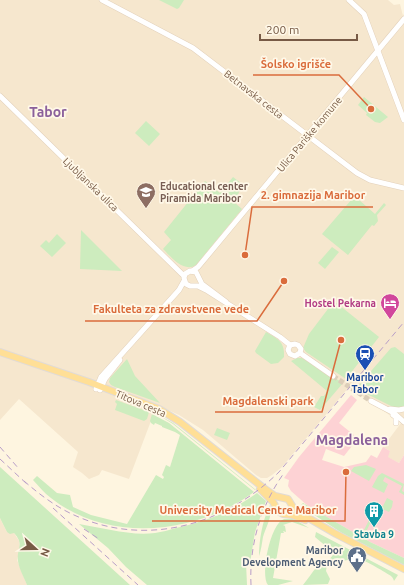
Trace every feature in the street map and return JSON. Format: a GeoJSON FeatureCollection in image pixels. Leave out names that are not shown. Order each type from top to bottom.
{"type":"FeatureCollection","features":[{"type":"Feature","properties":{"kind":"main road","name":"Titova cesta"},"geometry":{"type":"LineString","coordinates":[[0,352],[152,409],[168,418],[276,501]]}},
{"type":"Feature","properties":{"kind":"main road","name":"Titova cesta"},"geometry":{"type":"LineString","coordinates":[[0,356],[98,388]]}},
{"type":"Feature","properties":{"kind":"main road"},"geometry":{"type":"LineString","coordinates":[[263,490],[288,496],[293,501],[293,510]]}},
{"type":"Feature","properties":{"kind":"main road"},"geometry":{"type":"LineString","coordinates":[[404,569],[293,510],[286,512],[281,510],[276,501],[282,497],[288,499],[293,510],[336,538],[404,572]]}},
{"type":"Feature","properties":{"kind":"street","name":"Betnavska cesta"},"geometry":{"type":"LineString","coordinates":[[102,0],[193,48],[363,177],[404,188]]}},
{"type":"Feature","properties":{"kind":"street"},"geometry":{"type":"LineString","coordinates":[[349,0],[362,11],[404,120]]}},
{"type":"Feature","properties":{"kind":"street","name":"Ulica Pariške komune"},"geometry":{"type":"LineString","coordinates":[[190,272],[198,267],[404,19]]}},
{"type":"Feature","properties":{"kind":"street","name":"Ljubljanska ulica"},"geometry":{"type":"LineString","coordinates":[[0,96],[183,276]]}},
{"type":"Feature","properties":{"kind":"street","name":"Ulica Pariške komune"},"geometry":{"type":"LineString","coordinates":[[199,278],[203,265],[234,228],[240,217]]}},
{"type":"Feature","properties":{"kind":"street"},"geometry":{"type":"LineString","coordinates":[[162,254],[182,270],[196,272],[202,286]]}},
{"type":"Feature","properties":{"kind":"street"},"geometry":{"type":"LineString","coordinates":[[98,388],[102,375],[181,287],[183,276],[190,272]]}},
{"type":"Feature","properties":{"kind":"street"},"geometry":{"type":"LineString","coordinates":[[183,276],[186,284],[192,286],[198,283],[199,278]]}},
{"type":"Feature","properties":{"kind":"street"},"geometry":{"type":"LineString","coordinates":[[98,388],[109,373],[180,293],[186,287],[192,286],[202,286],[290,345],[298,345],[300,348],[300,353],[333,376]]}},
{"type":"Feature","properties":{"kind":"street"},"geometry":{"type":"LineString","coordinates":[[290,345],[288,350],[290,354],[296,356],[300,353]]}},
{"type":"Feature","properties":{"kind":"street"},"geometry":{"type":"LineString","coordinates":[[371,401],[396,417],[396,423]]}},
{"type":"Feature","properties":{"kind":"street"},"geometry":{"type":"LineString","coordinates":[[379,406],[395,410],[403,410],[399,417]]}},
{"type":"Feature","properties":{"kind":"street"},"geometry":{"type":"LineString","coordinates":[[379,406],[399,417],[404,422]]}},
{"type":"Feature","properties":{"kind":"shaded area"},"geometry":{"type":"Polygon","coordinates":[[[0,0],[388,0],[394,5],[400,4],[403,16],[404,14],[404,455],[399,463],[387,457],[390,451],[383,447],[401,423],[349,387],[282,467],[267,478],[261,478],[256,475],[203,430],[179,415],[157,405],[129,479],[102,470],[99,475],[89,479],[73,467],[78,452],[19,399],[0,420],[0,0]]]}},
{"type":"Feature","properties":{"kind":"shaded area"},"geometry":{"type":"Polygon","coordinates":[[[351,395],[357,400],[339,423],[354,435],[355,442],[344,456],[326,449],[322,460],[344,467],[366,462],[371,455],[377,458],[383,447],[390,451],[388,457],[399,463],[404,455],[404,558],[370,542],[308,506],[291,491],[288,486],[289,480],[284,478],[299,457],[351,395]]]}},
{"type":"Feature","properties":{"kind":"shaded area"},"geometry":{"type":"Polygon","coordinates":[[[0,518],[7,532],[14,533],[19,541],[20,549],[17,560],[27,585],[0,585],[0,518]]]}},
{"type":"Feature","properties":{"kind":"green space"},"geometry":{"type":"Polygon","coordinates":[[[159,0],[184,0],[177,9],[159,0]]]}},
{"type":"Feature","properties":{"kind":"green space"},"geometry":{"type":"Polygon","coordinates":[[[364,97],[388,117],[380,123],[375,122],[366,115],[367,113],[358,105],[364,97]]]}},
{"type":"Feature","properties":{"kind":"green space"},"geometry":{"type":"Polygon","coordinates":[[[146,121],[160,134],[149,146],[135,133],[146,121]]]}},
{"type":"Feature","properties":{"kind":"green space"},"geometry":{"type":"Polygon","coordinates":[[[233,177],[242,184],[235,203],[242,209],[196,265],[191,267],[182,266],[163,249],[171,240],[164,232],[205,181],[220,193],[233,177]]]}},
{"type":"Feature","properties":{"kind":"green space"},"geometry":{"type":"Polygon","coordinates":[[[352,199],[358,199],[375,214],[384,203],[386,205],[377,215],[378,221],[374,226],[372,225],[348,255],[322,234],[352,199]]]}},
{"type":"Feature","properties":{"kind":"green space"},"geometry":{"type":"Polygon","coordinates":[[[81,230],[122,271],[80,269],[81,230]]]}},
{"type":"Feature","properties":{"kind":"green space"},"geometry":{"type":"Polygon","coordinates":[[[57,234],[66,243],[52,257],[40,246],[46,240],[49,243],[57,234]]]}},
{"type":"Feature","properties":{"kind":"green space"},"geometry":{"type":"Polygon","coordinates":[[[332,247],[339,252],[325,269],[318,263],[332,247]]]}},
{"type":"Feature","properties":{"kind":"green space"},"geometry":{"type":"Polygon","coordinates":[[[334,301],[379,337],[346,379],[306,352],[303,348],[309,334],[334,301]]]}},
{"type":"Feature","properties":{"kind":"green space"},"geometry":{"type":"Polygon","coordinates":[[[266,332],[282,344],[284,357],[278,363],[271,364],[255,351],[266,332]]]}},
{"type":"Feature","properties":{"kind":"green space"},"geometry":{"type":"Polygon","coordinates":[[[395,347],[404,354],[404,408],[397,409],[359,389],[359,385],[391,348],[395,347]]]}},
{"type":"Feature","properties":{"kind":"green space"},"geometry":{"type":"Polygon","coordinates":[[[297,358],[302,358],[343,383],[320,410],[314,407],[321,396],[324,396],[327,391],[291,361],[297,358]]]}},
{"type":"Feature","properties":{"kind":"green space"},"geometry":{"type":"Polygon","coordinates":[[[127,359],[135,376],[160,403],[111,385],[109,382],[110,378],[127,359]]]}},
{"type":"Feature","properties":{"kind":"green space"},"geometry":{"type":"Polygon","coordinates":[[[116,400],[149,412],[147,419],[144,421],[115,410],[117,404],[115,402],[116,400]]]}},
{"type":"Feature","properties":{"kind":"green space"},"geometry":{"type":"Polygon","coordinates":[[[155,413],[173,423],[256,490],[173,424],[155,413]]]}},
{"type":"Feature","properties":{"kind":"green space"},"geometry":{"type":"Polygon","coordinates":[[[152,414],[169,423],[254,492],[231,506],[206,517],[180,524],[153,528],[126,527],[99,522],[74,513],[48,496],[33,480],[37,476],[57,493],[70,495],[73,507],[91,515],[127,524],[156,475],[163,479],[164,477],[162,475],[166,465],[170,467],[180,435],[155,423],[154,425],[151,423],[150,421],[152,414]]]}},
{"type":"Feature","properties":{"kind":"green space"},"geometry":{"type":"Polygon","coordinates":[[[217,428],[230,433],[227,440],[214,435],[217,428]]]}},
{"type":"Feature","properties":{"kind":"green space"},"geometry":{"type":"Polygon","coordinates":[[[366,465],[376,469],[369,481],[351,471],[354,467],[366,465]]]}},
{"type":"Feature","properties":{"kind":"green space"},"geometry":{"type":"Polygon","coordinates":[[[0,467],[130,585],[27,585],[20,570],[18,561],[19,541],[14,533],[10,534],[7,532],[0,518],[0,467]]]}},
{"type":"Feature","properties":{"kind":"green space"},"geometry":{"type":"Polygon","coordinates":[[[382,473],[404,484],[402,491],[404,492],[404,495],[399,492],[402,486],[385,477],[383,481],[388,484],[384,493],[372,487],[378,476],[382,473]]]}},
{"type":"Feature","properties":{"kind":"green space"},"geometry":{"type":"Polygon","coordinates":[[[257,493],[266,501],[255,532],[250,563],[246,563],[247,585],[147,585],[126,567],[108,548],[79,524],[127,533],[158,533],[197,523],[218,515],[257,493]]]}},
{"type":"Feature","properties":{"kind":"green space"},"geometry":{"type":"Polygon","coordinates":[[[387,498],[393,501],[389,512],[378,507],[365,534],[363,532],[377,504],[383,506],[387,498]]]}},
{"type":"Feature","properties":{"kind":"green space"},"geometry":{"type":"Polygon","coordinates":[[[303,503],[370,542],[404,558],[404,565],[342,533],[302,507],[301,505],[303,503]]]}},
{"type":"Feature","properties":{"kind":"green space"},"geometry":{"type":"Polygon","coordinates":[[[270,505],[271,513],[263,537],[259,556],[262,529],[265,516],[270,505]]]}},
{"type":"Feature","properties":{"kind":"green space"},"geometry":{"type":"Polygon","coordinates":[[[284,519],[294,519],[309,528],[292,522],[283,525],[285,526],[286,532],[283,531],[284,533],[281,533],[273,578],[293,581],[278,585],[268,585],[265,571],[268,550],[274,530],[284,519]]]}},
{"type":"Feature","properties":{"kind":"green space"},"geometry":{"type":"Polygon","coordinates":[[[316,532],[398,575],[394,581],[391,576],[371,564],[360,559],[353,559],[327,565],[326,571],[330,579],[328,584],[303,585],[313,571],[330,559],[334,553],[315,537],[316,532]]]}},
{"type":"Feature","properties":{"kind":"tunnel"},"geometry":{"type":"LineString","coordinates":[[333,376],[371,401]]}},
{"type":"Feature","properties":{"kind":"railway"},"geometry":{"type":"LineString","coordinates":[[24,481],[54,504],[74,515],[101,525],[129,530],[156,530],[183,526],[209,518],[234,506],[258,490],[279,472],[404,322]]}},
{"type":"Feature","properties":{"kind":"railway"},"geometry":{"type":"LineString","coordinates":[[0,447],[19,469]]}},
{"type":"Feature","properties":{"kind":"railway"},"geometry":{"type":"LineString","coordinates":[[0,459],[28,485]]}},
{"type":"Feature","properties":{"kind":"railway"},"geometry":{"type":"LineString","coordinates":[[251,585],[252,555],[258,526],[269,498],[284,473]]}},
{"type":"Feature","properties":{"kind":"railway"},"geometry":{"type":"LineString","coordinates":[[53,508],[138,585]]}},
{"type":"Feature","properties":{"kind":"railway"},"geometry":{"type":"LineString","coordinates":[[84,529],[99,539]]}},
{"type":"Feature","properties":{"kind":"place","name":"Šolsko igrišče"},"geometry":{"type":"Point","coordinates":[371,109]}},
{"type":"Feature","properties":{"kind":"place","name":"Educational center Piramida Maribor"},"geometry":{"type":"Point","coordinates":[146,209]}},
{"type":"Feature","properties":{"kind":"place","name":"2. gimnazija Maribor"},"geometry":{"type":"Point","coordinates":[245,255]}},
{"type":"Feature","properties":{"kind":"place","name":"Fakulteta za zdravstvene vede"},"geometry":{"type":"Point","coordinates":[284,281]}},
{"type":"Feature","properties":{"kind":"place","name":"Hostel Pekarna"},"geometry":{"type":"Point","coordinates":[390,320]}},
{"type":"Feature","properties":{"kind":"place","name":"Magdalenski park"},"geometry":{"type":"Point","coordinates":[341,340]}},
{"type":"Feature","properties":{"kind":"place","name":"Maribor Tabor"},"geometry":{"type":"Point","coordinates":[365,371]}},
{"type":"Feature","properties":{"kind":"place","name":"University Medical Centre Maribor"},"geometry":{"type":"Point","coordinates":[346,472]}},
{"type":"Feature","properties":{"kind":"place","name":"Stavba 9"},"geometry":{"type":"Point","coordinates":[374,528]}},
{"type":"Feature","properties":{"kind":"place","name":"Maribor Development Agency"},"geometry":{"type":"Point","coordinates":[357,573]}},
{"type":"Feature","properties":{"kind":"district","name":"Tabor"},"geometry":{"type":"Point","coordinates":[48,112]}},
{"type":"Feature","properties":{"kind":"district","name":"Magdalena"},"geometry":{"type":"Point","coordinates":[352,440]}}]}
